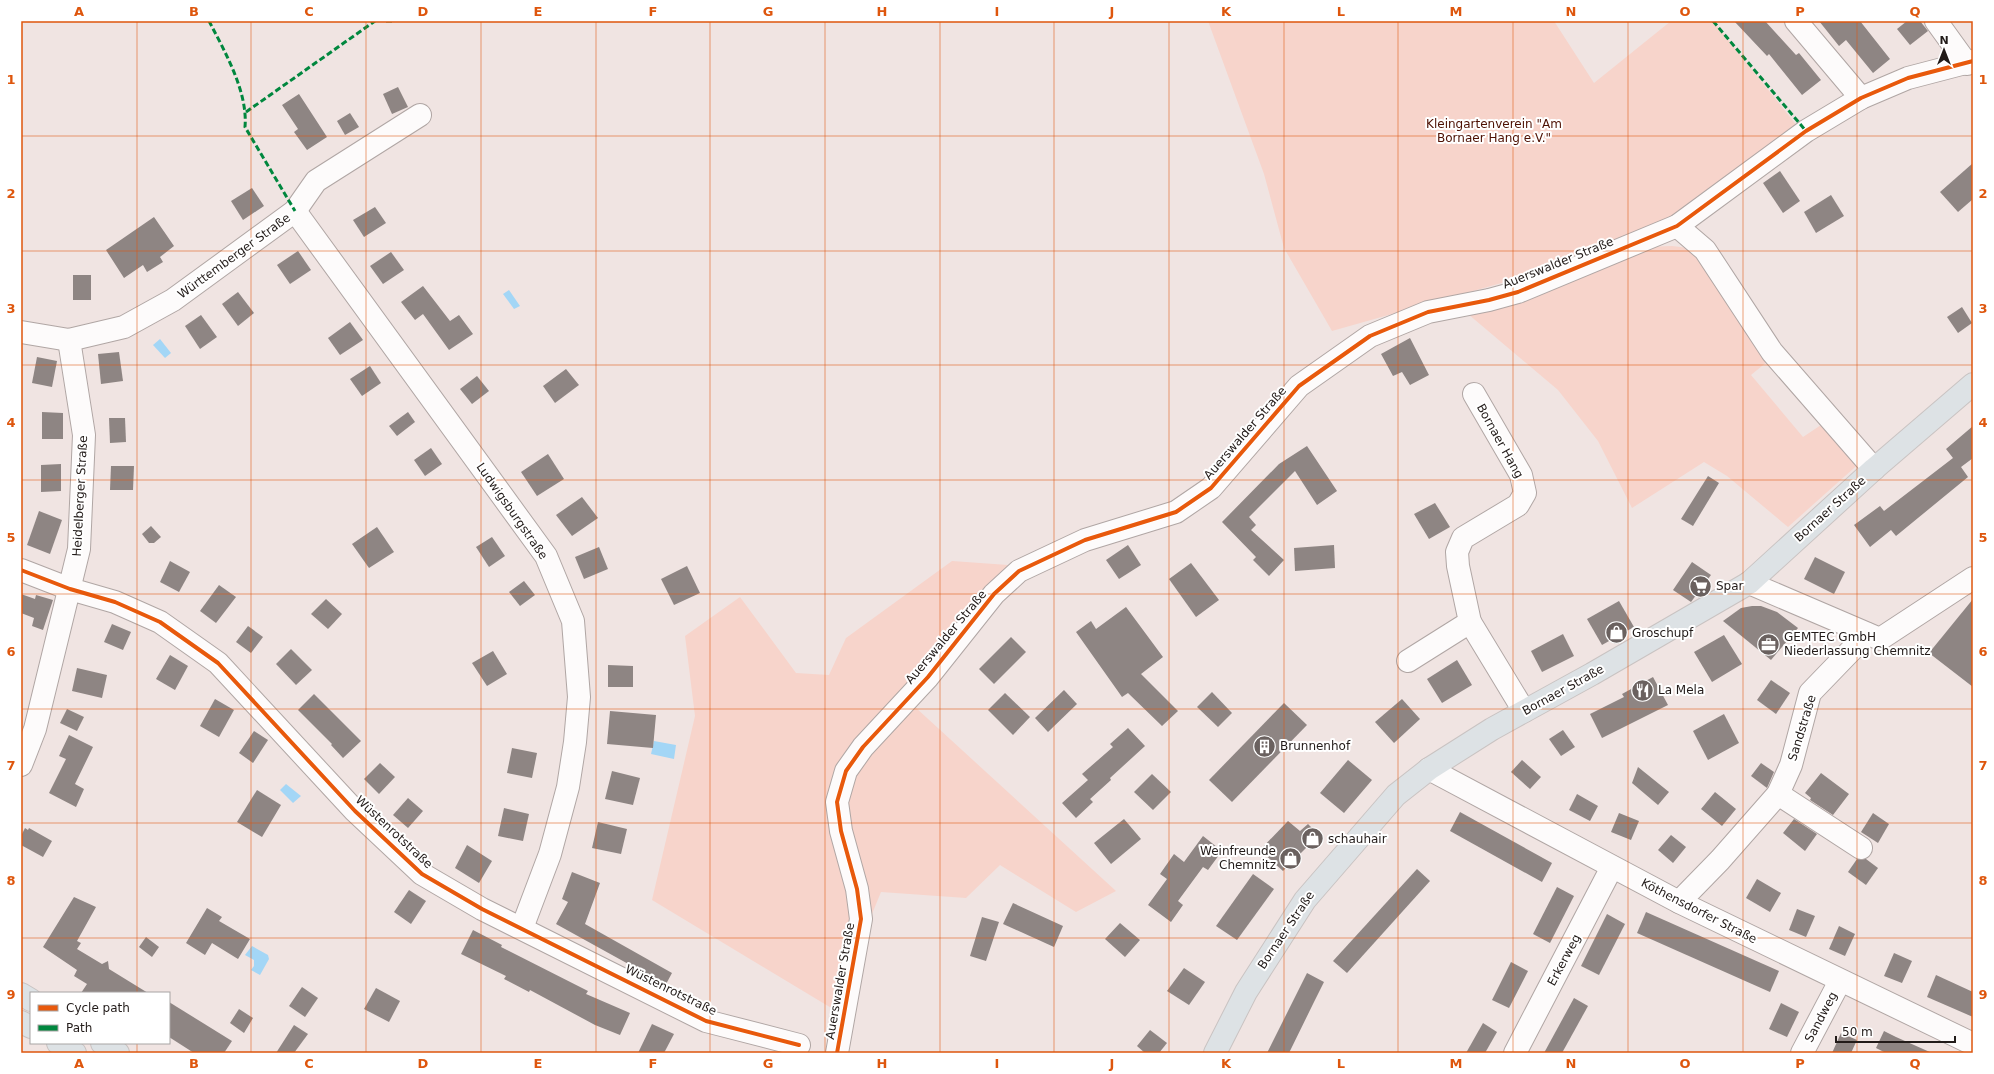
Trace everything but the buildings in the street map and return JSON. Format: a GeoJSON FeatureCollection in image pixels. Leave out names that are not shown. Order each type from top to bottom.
{"type":"FeatureCollection","features":[{"type":"Feature","properties":{"kind":"main road","name":"Bornaer Straße"},"geometry":{"type":"LineString","coordinates":[[1215,1053],[1246,992],[1305,900],[1396,795],[1429,769],[1492,729],[1592,674],[1749,583],[1874,469],[1973,384]]}},
{"type":"Feature","properties":{"kind":"main road"},"geometry":{"type":"LineString","coordinates":[[21,994],[30,999]]}},
{"type":"Feature","properties":{"kind":"main road"},"geometry":{"type":"LineString","coordinates":[[21,1022],[30,1026]]}},
{"type":"Feature","properties":{"kind":"main road"},"geometry":{"type":"LineString","coordinates":[[60,1044],[75,1053]]}},
{"type":"Feature","properties":{"kind":"main road"},"geometry":{"type":"LineString","coordinates":[[104,1044],[118,1053]]}},
{"type":"Feature","properties":{"kind":"street"},"geometry":{"type":"LineString","coordinates":[[1796,21],[1861,98]]}},
{"type":"Feature","properties":{"kind":"street","name":"Auerswalder Straße"},"geometry":{"type":"LineString","coordinates":[[837,1053],[861,918],[857,889],[841,831],[837,802],[846,771],[863,747],[928,678],[994,594],[1019,571],[1085,540],[1176,512],[1211,488],[1299,386],[1370,336],[1428,312],[1489,300],[1518,292],[1677,226],[1806,131],[1861,98],[1908,78],[1970,63],[1936,21]]}},
{"type":"Feature","properties":{"kind":"street","name":"Württemberger Straße"},"geometry":{"type":"LineString","coordinates":[[21,332],[69,340],[124,327],[173,300],[295,211],[316,181],[420,115]]}},
{"type":"Feature","properties":{"kind":"street","name":"Ludwigsburgstraße"},"geometry":{"type":"LineString","coordinates":[[295,211],[546,556],[573,621],[579,697],[573,757],[568,787],[550,854],[522,928]]}},
{"type":"Feature","properties":{"kind":"street"},"geometry":{"type":"LineString","coordinates":[[1677,226],[1705,250],[1772,352],[1874,469]]}},
{"type":"Feature","properties":{"kind":"street","name":"Heidelberger Straße"},"geometry":{"type":"LineString","coordinates":[[21,765],[35,729],[80,549],[84,435],[69,340]]}},
{"type":"Feature","properties":{"kind":"street","name":"Bornaer Hang"},"geometry":{"type":"LineString","coordinates":[[1474,394],[1521,474],[1525,493],[1518,505],[1463,538],[1457,552],[1458,566],[1470,622],[1524,711]]}},
{"type":"Feature","properties":{"kind":"street","name":"Wüstenrotstraße"},"geometry":{"type":"LineString","coordinates":[[21,570],[70,589],[115,602],[160,622],[218,663],[355,811],[422,874],[482,909],[706,1021],[799,1045]]}},
{"type":"Feature","properties":{"kind":"street"},"geometry":{"type":"LineString","coordinates":[[1749,583],[1880,639],[1973,578]]}},
{"type":"Feature","properties":{"kind":"street"},"geometry":{"type":"LineString","coordinates":[[1408,661],[1470,622]]}},
{"type":"Feature","properties":{"kind":"street","name":"Sandstraße"},"geometry":{"type":"LineString","coordinates":[[1679,902],[1778,794],[1791,765],[1810,693],[1867,634]]}},
{"type":"Feature","properties":{"kind":"street","name":"Köthensdorfer Straße"},"geometry":{"type":"LineString","coordinates":[[1429,769],[1612,868],[1679,902],[1973,1044]]}},
{"type":"Feature","properties":{"kind":"street"},"geometry":{"type":"LineString","coordinates":[[1778,794],[1861,848]]}},
{"type":"Feature","properties":{"kind":"street","name":"Erkerweg"},"geometry":{"type":"LineString","coordinates":[[1515,1053],[1612,868]]}},
{"type":"Feature","properties":{"kind":"street","name":"Sandweg"},"geometry":{"type":"LineString","coordinates":[[1802,1053],[1840,981]]}},
{"type":"Feature","properties":{"kind":"green space","name":"Kleingartenverein \"Am Bornaer Hang e.V.\""},"geometry":{"type":"Polygon","coordinates":[[[1208,21],[1554,21],[1594,83],[1671,21],[1713,21],[1798,127],[1685,206],[1677,226],[1647,247],[1672,246],[1689,248],[1700,258],[1768,361],[1751,375],[1803,437],[1827,421],[1863,460],[1788,527],[1727,476],[1704,462],[1632,508],[1598,441],[1558,390],[1468,314],[1517,292],[1505,282],[1332,331],[1284,248],[1264,174],[1208,21]]]}},
{"type":"Feature","properties":{"kind":"green space"},"geometry":{"type":"Polygon","coordinates":[[[952,561],[1008,565],[903,696],[1116,891],[1076,912],[1000,865],[966,898],[881,892],[833,1009],[652,900],[695,716],[685,636],[740,597],[796,673],[829,675],[846,638],[952,561]]]}},
{"type":"Feature","properties":{"kind":"water"},"geometry":{"type":"Polygon","coordinates":[[[509,290],[520,306],[514,309],[503,294],[509,290]]]}},
{"type":"Feature","properties":{"kind":"water"},"geometry":{"type":"Polygon","coordinates":[[[160,339],[171,353],[165,358],[153,345],[160,339]]]}},
{"type":"Feature","properties":{"kind":"water"},"geometry":{"type":"Polygon","coordinates":[[[654,741],[676,745],[674,759],[651,754],[654,741]]]}},
{"type":"Feature","properties":{"kind":"water"},"geometry":{"type":"Polygon","coordinates":[[[286,784],[301,796],[293,803],[280,790],[286,784]]]}},
{"type":"Feature","properties":{"kind":"water"},"geometry":{"type":"Polygon","coordinates":[[[252,946],[268,955],[269,959],[260,975],[251,970],[254,966],[254,960],[245,955],[252,946]]]}},
{"type":"Feature","properties":{"kind":"marked path"},"geometry":{"type":"LineString","coordinates":[[209,21],[228,59],[239,86],[243,100],[245,127],[295,211]]}},
{"type":"Feature","properties":{"kind":"marked path"},"geometry":{"type":"LineString","coordinates":[[246,112],[375,21]]}},
{"type":"Feature","properties":{"kind":"marked path"},"geometry":{"type":"LineString","coordinates":[[386,21],[392,21]]}},
{"type":"Feature","properties":{"kind":"marked path"},"geometry":{"type":"LineString","coordinates":[[1713,21],[1806,131]]}},
{"type":"Feature","properties":{"kind":"cycle path"},"geometry":{"type":"LineString","coordinates":[[837,1053],[861,919],[857,889],[841,831],[837,802],[846,771],[863,747],[928,677],[994,594],[1019,571],[1085,540],[1176,512],[1211,488],[1299,386],[1370,336],[1428,312],[1489,300],[1518,292],[1677,226],[1806,131],[1861,98],[1908,78],[1973,61]]}},
{"type":"Feature","properties":{"kind":"cycle path"},"geometry":{"type":"LineString","coordinates":[[21,570],[70,589],[115,602],[160,622],[218,663],[355,811],[422,874],[482,909],[706,1021],[799,1045]]}},
{"type":"Feature","properties":{"kind":"place","name":"Spar"},"geometry":{"type":"Point","coordinates":[1701,586]}},
{"type":"Feature","properties":{"kind":"place","name":"Groschupf"},"geometry":{"type":"Point","coordinates":[1616,633]}},
{"type":"Feature","properties":{"kind":"place","name":"GEMTEC GmbH Niederlassung Chemnitz"},"geometry":{"type":"Point","coordinates":[1768,644]}},
{"type":"Feature","properties":{"kind":"place","name":"La Mela"},"geometry":{"type":"Point","coordinates":[1642,690]}},
{"type":"Feature","properties":{"kind":"place","name":"Brunnenhof"},"geometry":{"type":"Point","coordinates":[1264,746]}},
{"type":"Feature","properties":{"kind":"place","name":"schauhair"},"geometry":{"type":"Point","coordinates":[1313,839]}},
{"type":"Feature","properties":{"kind":"place","name":"Weinfreunde Chemnitz"},"geometry":{"type":"Point","coordinates":[1291,858]}}]}
